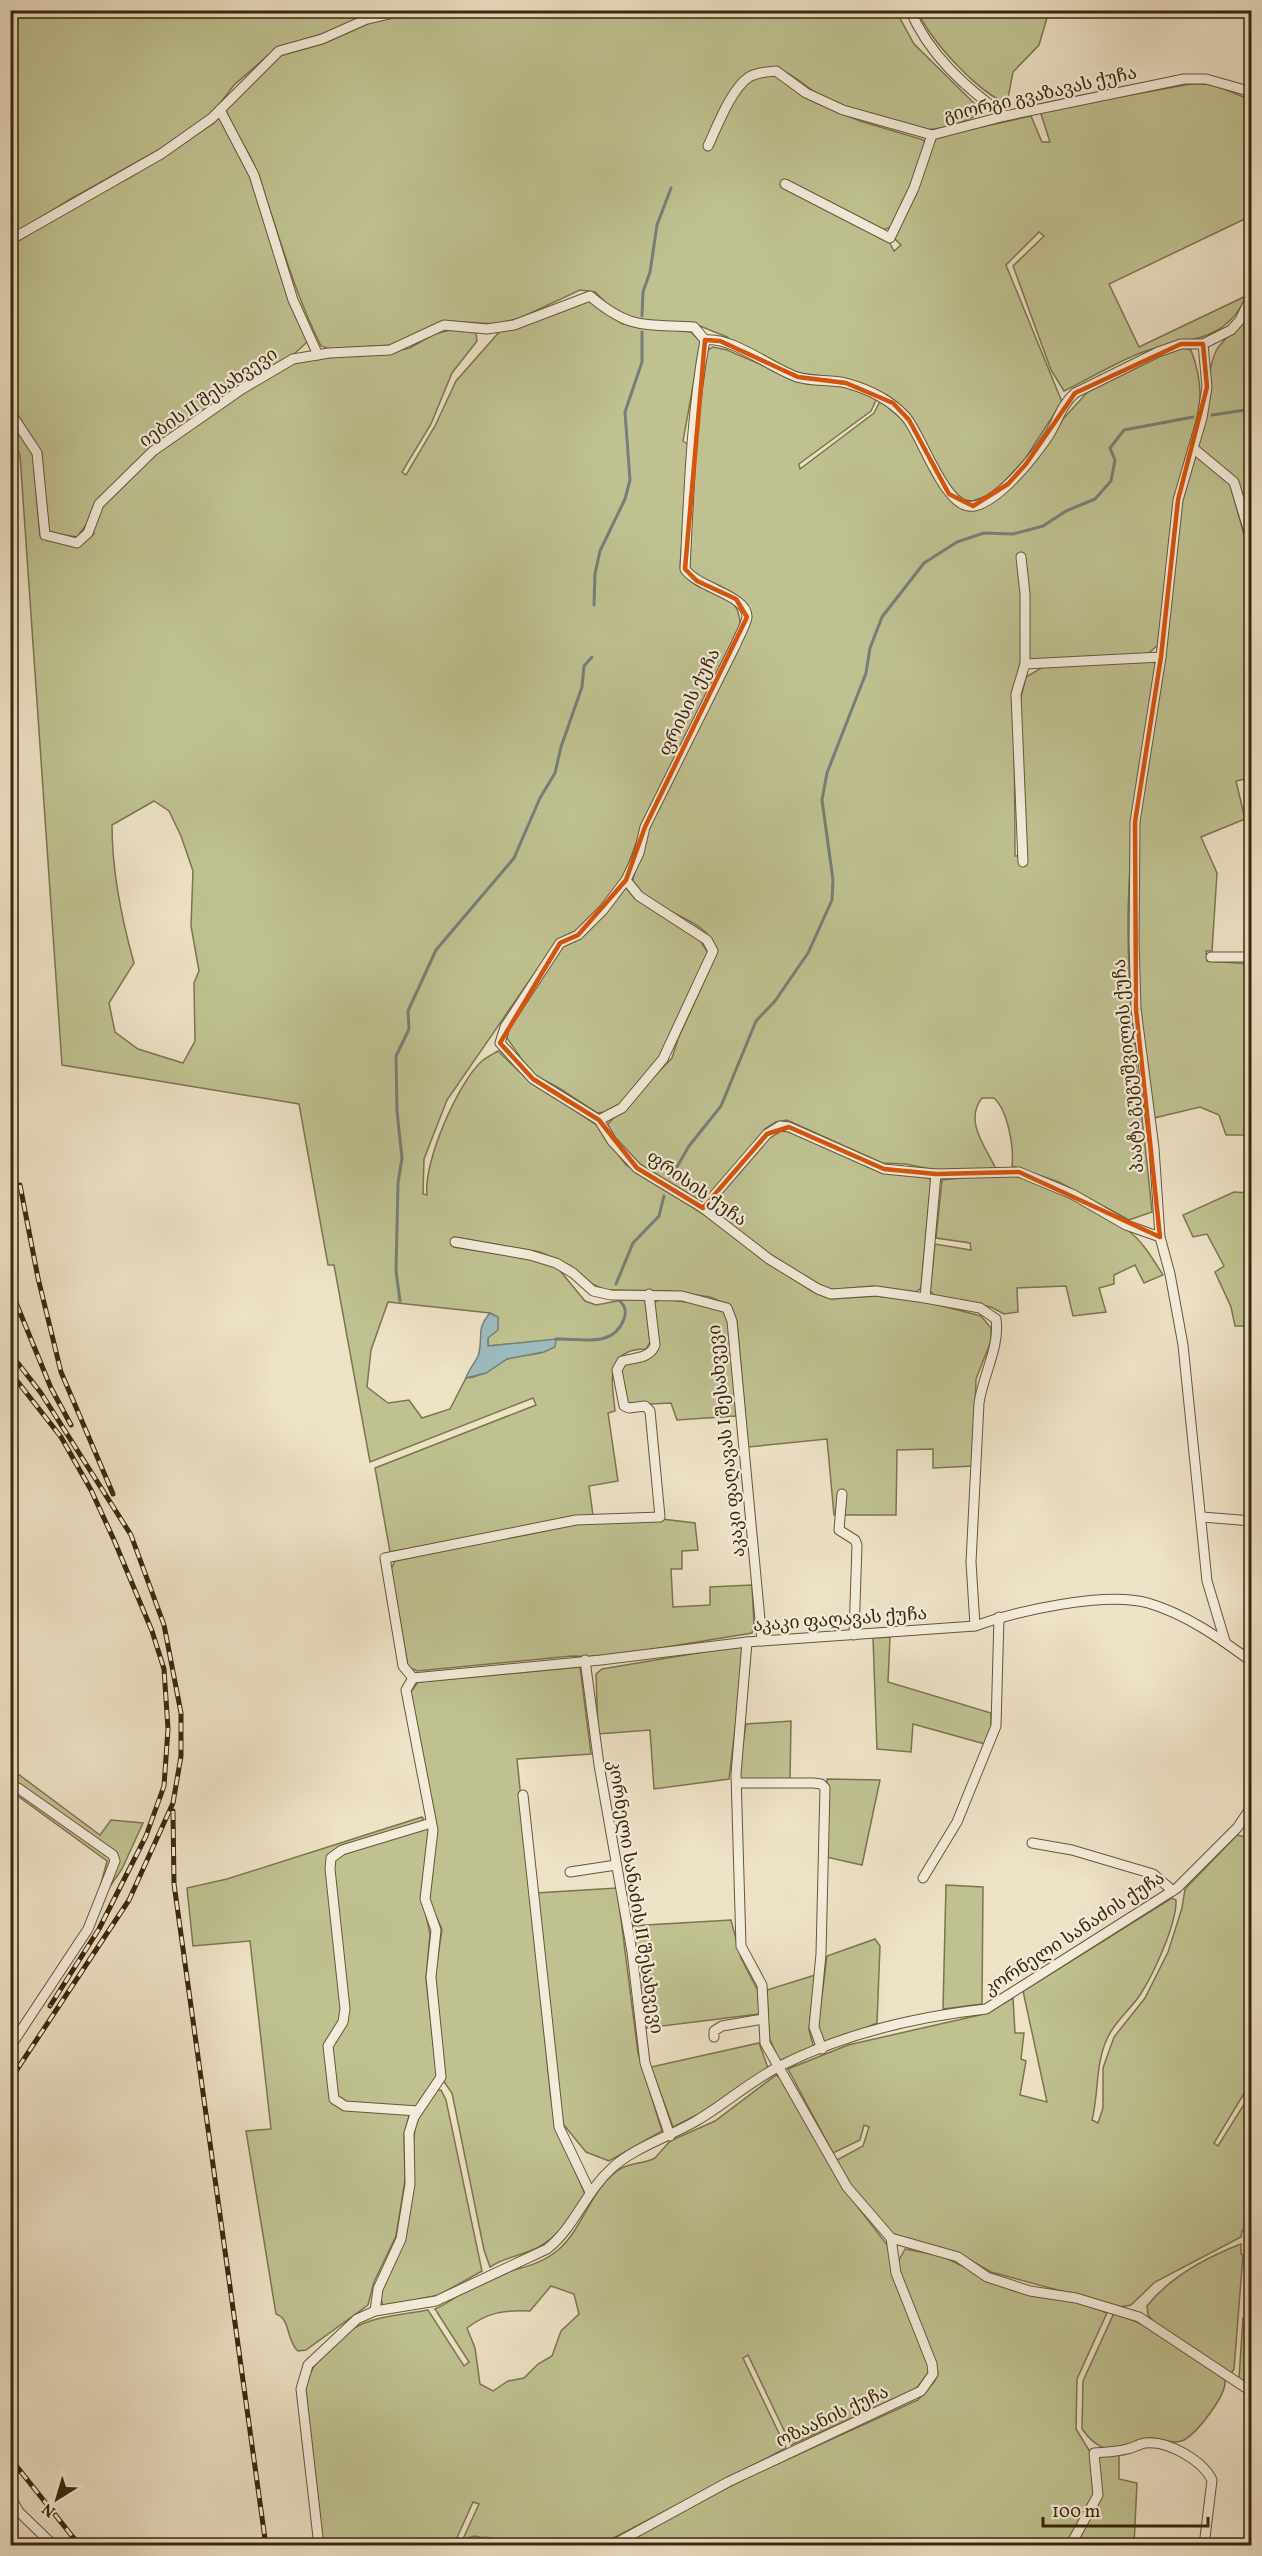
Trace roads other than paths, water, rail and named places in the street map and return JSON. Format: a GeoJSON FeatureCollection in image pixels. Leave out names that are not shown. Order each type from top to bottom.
{"type":"FeatureCollection","features":[{"type":"Feature","properties":{"kind":"street"},"geometry":{"type":"LineString","coordinates":[[10,240],[161,154],[220,110],[279,51],[322,39],[367,19],[406,10]]}},
{"type":"Feature","properties":{"kind":"street"},"geometry":{"type":"LineString","coordinates":[[910,10],[920,35],[970,90],[1005,116]]}},
{"type":"Feature","properties":{"kind":"street","name":"გიორგი გვაზავას ქუჩა"},"geometry":{"type":"LineString","coordinates":[[708,146],[730,102],[747,78],[759,73],[776,71],[806,93],[843,110],[932,135],[1005,116],[1184,79],[1206,79],[1251,92]]}},
{"type":"Feature","properties":{"kind":"street"},"geometry":{"type":"LineString","coordinates":[[220,110],[254,175],[293,300],[318,355]]}},
{"type":"Feature","properties":{"kind":"street"},"geometry":{"type":"LineString","coordinates":[[785,184],[890,238],[914,188],[932,135]]}},
{"type":"Feature","properties":{"kind":"street","name":"იების II შესახვევი"},"geometry":{"type":"LineString","coordinates":[[10,412],[37,453],[45,536],[77,543],[88,533],[99,504],[153,451],[242,389],[293,359],[390,350],[444,325],[497,328],[514,325],[578,298],[590,296],[613,315],[633,324],[694,327],[705,340]]}},
{"type":"Feature","properties":{"kind":"street"},"geometry":{"type":"LineString","coordinates":[[705,340],[720,341],[798,377],[846,383],[893,403],[909,420],[949,494],[960,504],[973,506],[999,491],[1026,464],[1049,434],[1068,399],[1075,393],[1181,344],[1203,344],[1235,325],[1249,305],[1251,296]]}},
{"type":"Feature","properties":{"kind":"street","name":"ფრისის ქუჩა"},"geometry":{"type":"LineString","coordinates":[[705,340],[698,375],[685,569],[697,581],[736,599],[744,608],[747,617],[736,644],[645,827],[639,853],[626,880],[603,910],[578,935],[560,943],[505,1026],[500,1043],[533,1079],[599,1120],[612,1141],[637,1168],[703,1208],[769,1259],[818,1289],[831,1294],[876,1291],[925,1298],[980,1308],[996,1319],[998,1330],[983,1380],[979,1403],[971,1562],[975,1626]]}},
{"type":"Feature","properties":{"kind":"street","name":"პაატა გუგუშვილის ქუჩა"},"geometry":{"type":"LineString","coordinates":[[1203,344],[1207,387],[1202,418],[1178,500],[1161,657],[1135,822],[1134,942],[1136,1009],[1154,1148],[1160,1237],[1170,1274],[1183,1345],[1207,1581],[1224,1641]]}},
{"type":"Feature","properties":{"kind":"street"},"geometry":{"type":"LineString","coordinates":[[1193,448],[1234,482],[1251,542]]}},
{"type":"Feature","properties":{"kind":"street"},"geometry":{"type":"LineString","coordinates":[[1021,557],[1025,594],[1024,664],[1016,694],[1023,862]]}},
{"type":"Feature","properties":{"kind":"street"},"geometry":{"type":"LineString","coordinates":[[1024,664],[1161,657]]}},
{"type":"Feature","properties":{"kind":"street"},"geometry":{"type":"LineString","coordinates":[[599,1120],[622,1108],[663,1059],[713,951],[707,940],[639,896],[626,880]]}},
{"type":"Feature","properties":{"kind":"street"},"geometry":{"type":"LineString","coordinates":[[1211,957],[1251,957]]}},
{"type":"Feature","properties":{"kind":"street"},"geometry":{"type":"LineString","coordinates":[[703,1208],[767,1134],[780,1126],[789,1127],[884,1168],[936,1174],[1019,1172],[1074,1195],[1126,1225],[1160,1237]]}},
{"type":"Feature","properties":{"kind":"street"},"geometry":{"type":"LineString","coordinates":[[925,1298],[936,1174]]}},
{"type":"Feature","properties":{"kind":"street","name":"აკაკი ფაღავას I შესახვევი"},"geometry":{"type":"LineString","coordinates":[[455,1242],[530,1255],[556,1263],[573,1273],[593,1291],[611,1295],[682,1296],[727,1308],[732,1321],[762,1641]]}},
{"type":"Feature","properties":{"kind":"street"},"geometry":{"type":"LineString","coordinates":[[375,2311],[378,2289],[401,2239],[410,2184],[409,2133],[418,2111],[441,2077],[431,1977],[435,1930],[425,1899],[431,1822],[406,1690],[413,1678],[403,1666],[385,1558],[576,1520],[660,1517],[650,1411],[645,1406],[629,1408],[624,1406],[617,1370],[622,1361],[648,1355],[654,1351],[649,1294]]}},
{"type":"Feature","properties":{"kind":"street"},"geometry":{"type":"LineString","coordinates":[[842,1494],[839,1530],[855,1540],[857,1545],[854,1635]]}},
{"type":"Feature","properties":{"kind":"street"},"geometry":{"type":"LineString","coordinates":[[1202,1517],[1251,1521]]}},
{"type":"Feature","properties":{"kind":"street","name":"აკაკი ფაღავას ქუჩა"},"geometry":{"type":"LineString","coordinates":[[413,1678],[747,1642],[975,1626],[999,1617],[1093,1600],[1119,1599],[1147,1603],[1224,1641],[1251,1662]]}},
{"type":"Feature","properties":{"kind":"street"},"geometry":{"type":"LineString","coordinates":[[923,1878],[957,1822],[996,1726],[999,1617]]}},
{"type":"Feature","properties":{"kind":"street"},"geometry":{"type":"LineString","coordinates":[[747,1642],[737,1784],[741,1946],[762,1986],[765,2043],[772,2060],[779,2066],[847,2187],[891,2238],[958,2257],[987,2277],[1030,2291],[1076,2298],[1139,2317],[1251,2392]]}},
{"type":"Feature","properties":{"kind":"street","name":"კორნელი სანაძის II შესახვევი"},"geometry":{"type":"LineString","coordinates":[[585,1660],[598,1765],[632,1952],[645,2063],[670,2136]]}},
{"type":"Feature","properties":{"kind":"street"},"geometry":{"type":"LineString","coordinates":[[737,1784],[813,1783],[821,1784],[825,1788],[821,1954],[814,2027],[822,2049]]}},
{"type":"Feature","properties":{"kind":"street"},"geometry":{"type":"LineString","coordinates":[[10,2047],[88,1929],[115,1861],[113,1855],[18,1788]]}},
{"type":"Feature","properties":{"kind":"street"},"geometry":{"type":"LineString","coordinates":[[523,1795],[559,2127],[590,2192]]}},
{"type":"Feature","properties":{"kind":"street","name":"კორნელი სანაძის ქუჩა"},"geometry":{"type":"LineString","coordinates":[[319,2546],[301,2389],[308,2365],[357,2319],[375,2311],[435,2301],[547,2249],[563,2236],[590,2192],[613,2167],[670,2136],[779,2066],[870,2030],[949,2013],[986,2009],[1173,1891],[1237,1828],[1251,1806]]}},
{"type":"Feature","properties":{"kind":"street"},"geometry":{"type":"LineString","coordinates":[[418,2111],[345,2106],[334,2099],[328,2046],[343,2022],[345,2009],[330,1869],[331,1858],[342,1850],[431,1822]]}},
{"type":"Feature","properties":{"kind":"street"},"geometry":{"type":"LineString","coordinates":[[1032,1843],[1072,1850],[1153,1874],[1173,1891]]}},
{"type":"Feature","properties":{"kind":"street"},"geometry":{"type":"LineString","coordinates":[[570,1872],[616,1865]]}},
{"type":"Feature","properties":{"kind":"street"},"geometry":{"type":"LineString","coordinates":[[714,2037],[714,2031],[722,2026],[764,2019]]}},
{"type":"Feature","properties":{"kind":"street","name":"ოზაანის ქუჩა"},"geometry":{"type":"LineString","coordinates":[[611,2546],[728,2482],[921,2391],[933,2374],[932,2364],[896,2272],[891,2238]]}},
{"type":"Feature","properties":{"kind":"street"},"geometry":{"type":"LineString","coordinates":[[1070,2546],[1098,2495],[1095,2453],[1125,2450],[1146,2443],[1162,2445],[1179,2452],[1208,2472],[1212,2480],[1204,2546]]}},
{"type":"Feature","properties":{"kind":"street"},"geometry":{"type":"LineString","coordinates":[[10,2496],[19,2512],[49,2541]]}},
{"type":"Feature","properties":{"kind":"street"},"geometry":{"type":"LineString","coordinates":[[453,2546],[486,2542],[503,2546]]}},
{"type":"Feature","properties":{"kind":"water"},"geometry":{"type":"Polygon","coordinates":[[[490,1313],[498,1317],[498,1330],[488,1338],[488,1346],[556,1339],[555,1347],[544,1352],[507,1359],[486,1373],[466,1378],[478,1356],[481,1329],[490,1313]]]}},
{"type":"Feature","properties":{"kind":"waterway"},"geometry":{"type":"LineString","coordinates":[[642,316],[643,292],[650,272],[657,225],[671,188]]}},
{"type":"Feature","properties":{"kind":"waterway"},"geometry":{"type":"LineString","coordinates":[[594,605],[595,574],[600,551],[625,499],[630,480],[625,412],[642,362],[642,332]]}},
{"type":"Feature","properties":{"kind":"waterway"},"geometry":{"type":"LineString","coordinates":[[1212,415],[1252,409]]}},
{"type":"Feature","properties":{"kind":"waterway"},"geometry":{"type":"LineString","coordinates":[[671,1177],[689,1146],[721,1106],[756,1021],[775,1001],[808,953],[832,900],[833,880],[822,800],[827,773],[866,673],[870,648],[882,617],[924,563],[957,542],[984,533],[1013,534],[1043,526],[1066,511],[1095,499],[1111,481],[1115,460],[1110,448],[1124,430],[1193,417]]}},
{"type":"Feature","properties":{"kind":"waterway"},"geometry":{"type":"LineString","coordinates":[[400,1301],[396,1271],[398,1183],[402,1158],[397,1111],[396,1056],[409,1029],[408,1011],[436,950],[514,858],[540,798],[555,773],[561,747],[582,687],[584,666],[592,657]]}},
{"type":"Feature","properties":{"kind":"waterway"},"geometry":{"type":"LineString","coordinates":[[616,1284],[633,1243],[659,1216],[664,1196]]}},
{"type":"Feature","properties":{"kind":"waterway"},"geometry":{"type":"LineString","coordinates":[[556,1339],[595,1340],[612,1335],[619,1328],[625,1316],[625,1309],[620,1301]]}},
{"type":"Feature","properties":{"kind":"railway"},"geometry":{"type":"LineString","coordinates":[[20,1185],[38,1278],[61,1372],[113,1494]]}},
{"type":"Feature","properties":{"kind":"railway"},"geometry":{"type":"LineString","coordinates":[[10,1288],[51,1388],[71,1425]]}},
{"type":"Feature","properties":{"kind":"railway"},"geometry":{"type":"LineString","coordinates":[[10,1353],[41,1393],[131,1535],[164,1625],[181,1713],[181,1756],[173,1803],[129,1900],[10,2080]]}},
{"type":"Feature","properties":{"kind":"railway"},"geometry":{"type":"LineString","coordinates":[[10,1372],[61,1437],[91,1490],[114,1540],[152,1631],[164,1669],[168,1729],[164,1786],[146,1836],[99,1929],[50,2006]]}},
{"type":"Feature","properties":{"kind":"railway"},"geometry":{"type":"LineString","coordinates":[[173,1811],[174,1884],[266,2546]]}},
{"type":"Feature","properties":{"kind":"railway"},"geometry":{"type":"LineString","coordinates":[[10,2458],[80,2546]]}}]}
